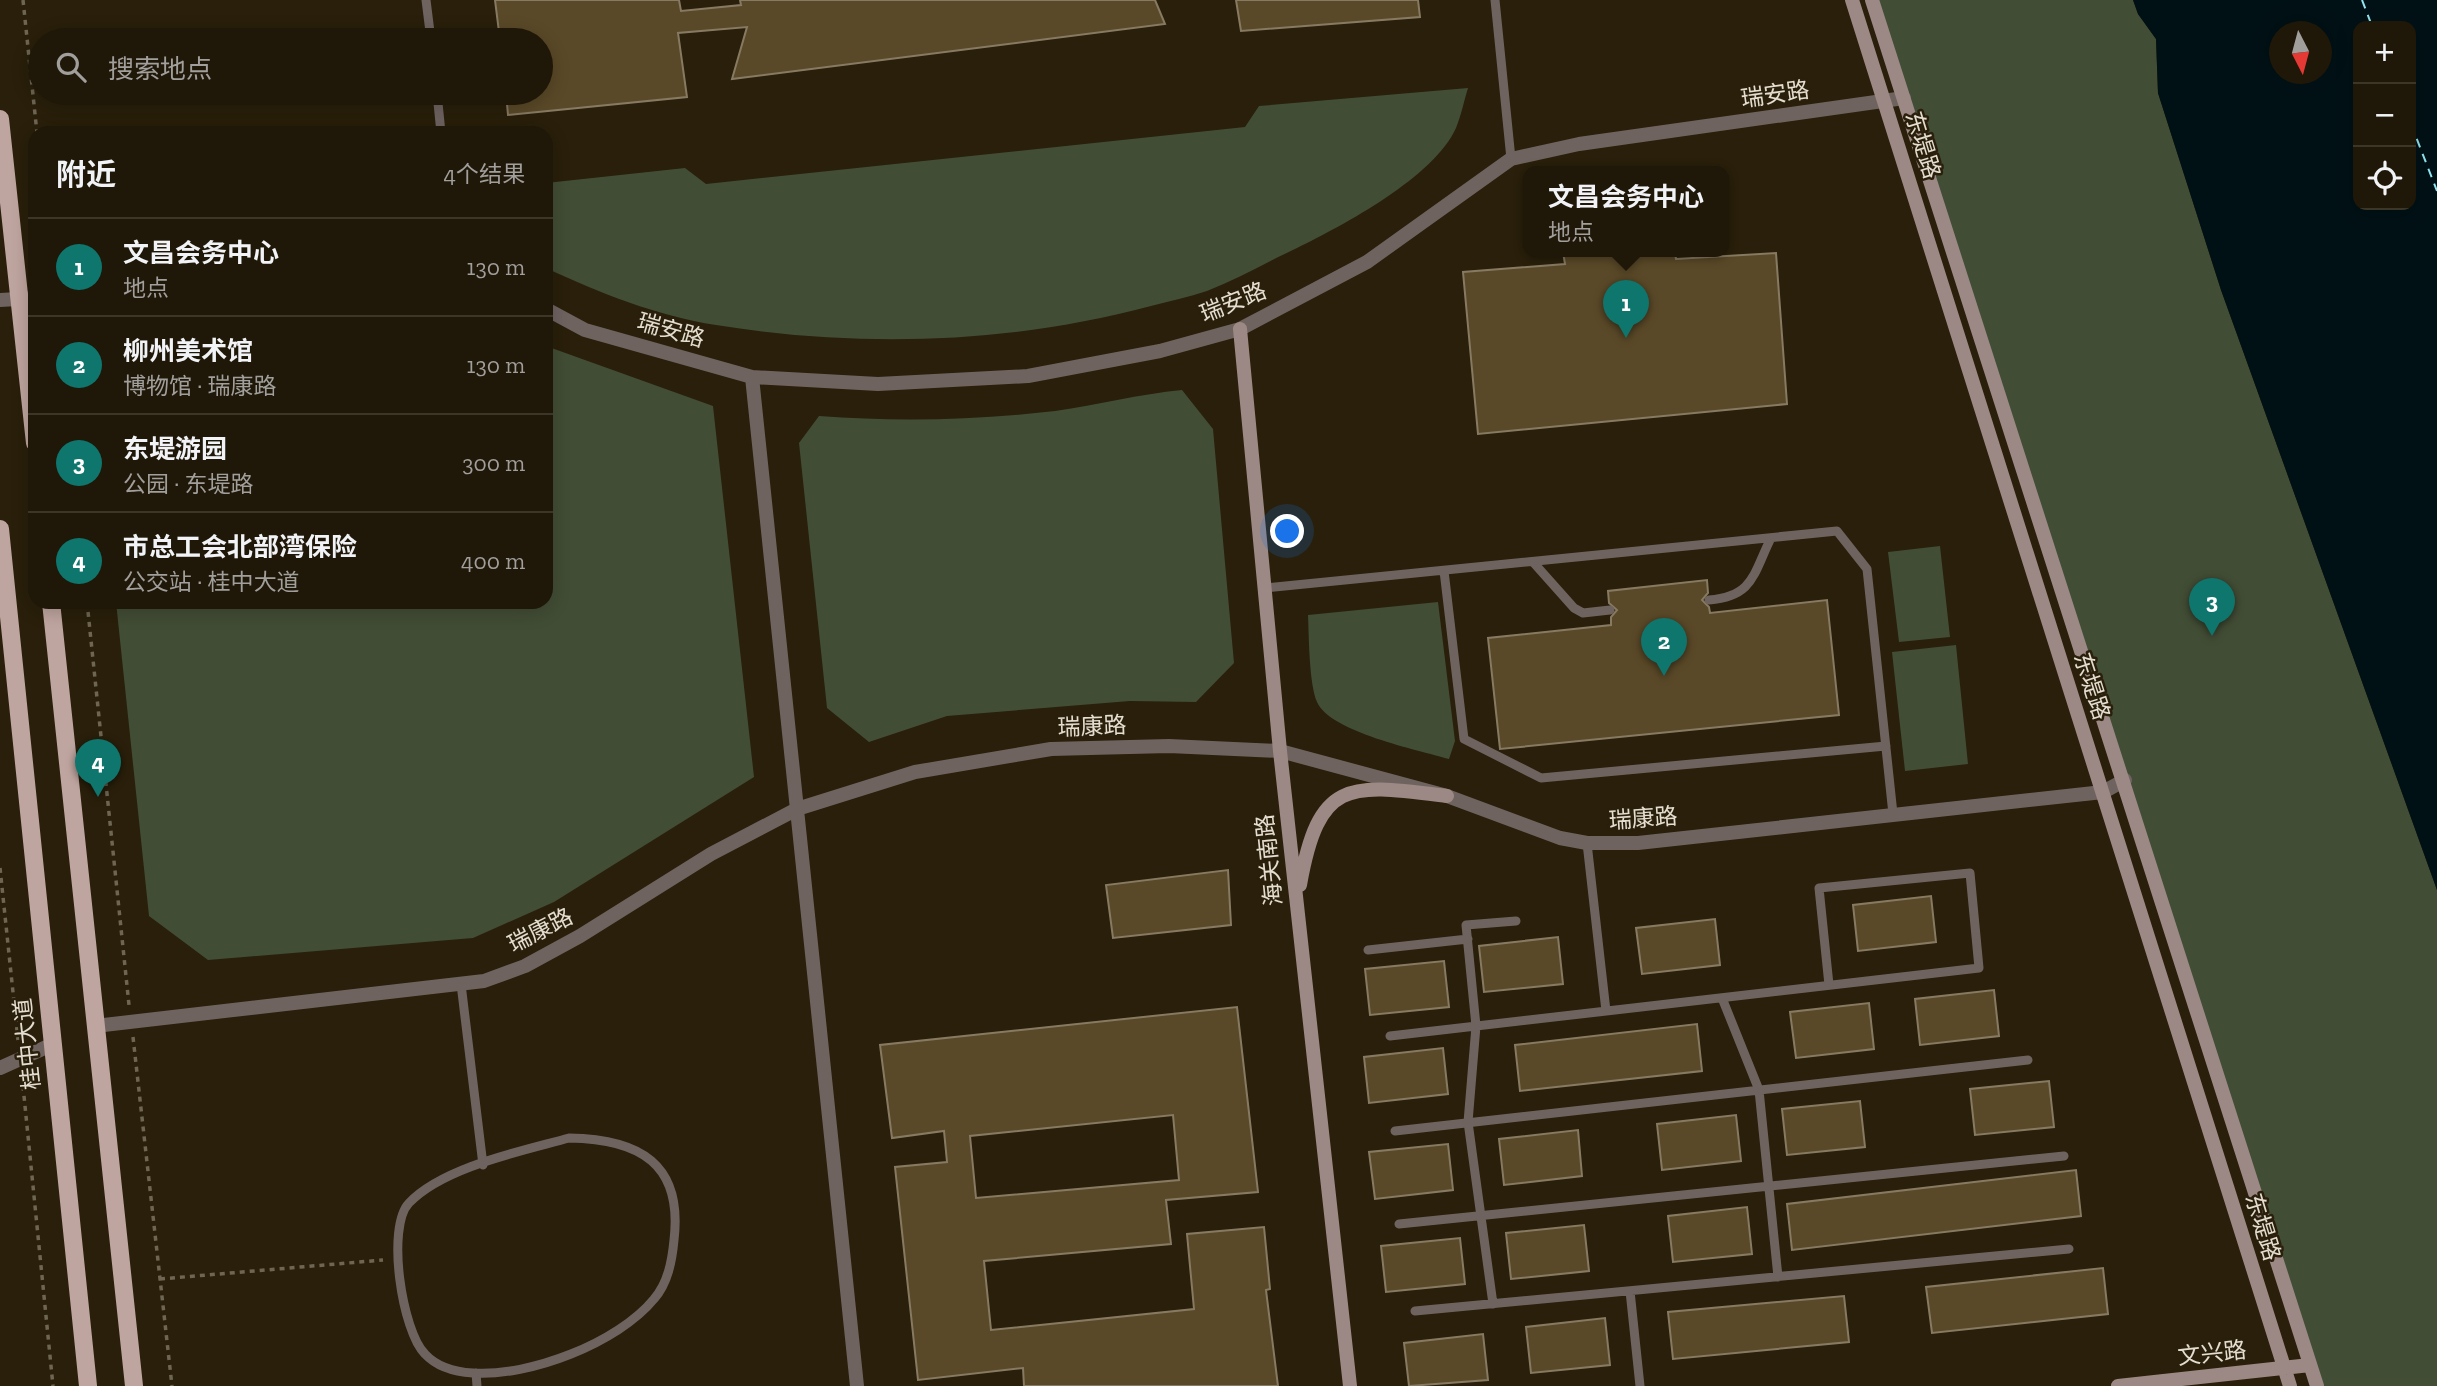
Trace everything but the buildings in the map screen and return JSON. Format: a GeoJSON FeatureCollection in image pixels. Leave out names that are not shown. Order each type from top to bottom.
{"type":"FeatureCollection","features":[{"type":"Feature","properties":{"kind":"main road","name":"东堤路"},"geometry":{"type":"LineString","coordinates":[[1852,0],[2290,1386]]}},
{"type":"Feature","properties":{"kind":"main road"},"geometry":{"type":"LineString","coordinates":[[1872,0],[2317,1386]]}},
{"type":"Feature","properties":{"kind":"main road"},"geometry":{"type":"LineString","coordinates":[[0,119],[28,298]]}},
{"type":"Feature","properties":{"kind":"main road","name":"海关南路"},"geometry":{"type":"LineString","coordinates":[[1240,329],[1280,751],[1350,1386]]}},
{"type":"Feature","properties":{"kind":"main road","name":"桂中大道"},"geometry":{"type":"LineString","coordinates":[[0,530],[88,1386]]}},
{"type":"Feature","properties":{"kind":"main road"},"geometry":{"type":"LineString","coordinates":[[52,609],[134,1386]]}},
{"type":"Feature","properties":{"kind":"main road"},"geometry":{"type":"LineString","coordinates":[[1297,904],[1311,832],[1318,818],[1330,806],[1351,794],[1374,789],[1447,796]]}},
{"type":"Feature","properties":{"kind":"main road","name":"文兴路"},"geometry":{"type":"LineString","coordinates":[[2118,1386],[2310,1365]]}},
{"type":"Feature","properties":{"kind":"street","name":"瑞安路"},"geometry":{"type":"LineString","coordinates":[[553,313],[585,330],[752,377],[878,384],[1028,376],[1160,352],[1240,329],[1367,262],[1511,159],[1579,144],[1904,99]]}},
{"type":"Feature","properties":{"kind":"street"},"geometry":{"type":"LineString","coordinates":[[0,300],[28,298]]}},
{"type":"Feature","properties":{"kind":"street"},"geometry":{"type":"LineString","coordinates":[[752,377],[857,1386]]}},
{"type":"Feature","properties":{"kind":"street","name":"瑞康路"},"geometry":{"type":"LineString","coordinates":[[95,1026],[484,981],[525,966],[580,936],[710,854],[797,809],[915,772],[1051,749],[1169,746],[1280,751],[1447,796],[1526,827],[1587,843],[1637,844],[2102,792],[2124,780]]}},
{"type":"Feature","properties":{"kind":"street"},"geometry":{"type":"LineString","coordinates":[[0,1068],[51,1045]]}},
{"type":"Feature","properties":{"kind":"lane"},"geometry":{"type":"LineString","coordinates":[[426,0],[430,28]]}},
{"type":"Feature","properties":{"kind":"lane"},"geometry":{"type":"LineString","coordinates":[[1495,0],[1511,159]]}},
{"type":"Feature","properties":{"kind":"lane"},"geometry":{"type":"LineString","coordinates":[[438,105],[440,126]]}},
{"type":"Feature","properties":{"kind":"lane"},"geometry":{"type":"LineString","coordinates":[[1265,588],[1837,531],[1867,569],[1893,814]]}},
{"type":"Feature","properties":{"kind":"lane"},"geometry":{"type":"LineString","coordinates":[[1709,600],[1728,598],[1747,587],[1771,538]]}},
{"type":"Feature","properties":{"kind":"lane"},"geometry":{"type":"LineString","coordinates":[[1533,562],[1574,608],[1583,613],[1610,610]]}},
{"type":"Feature","properties":{"kind":"lane"},"geometry":{"type":"LineString","coordinates":[[1444,571],[1464,738],[1541,778],[1886,746]]}},
{"type":"Feature","properties":{"kind":"lane"},"geometry":{"type":"LineString","coordinates":[[1587,843],[1606,1011]]}},
{"type":"Feature","properties":{"kind":"lane"},"geometry":{"type":"LineString","coordinates":[[1390,1037],[1979,968],[1970,873],[1819,888],[1829,985]]}},
{"type":"Feature","properties":{"kind":"lane"},"geometry":{"type":"LineString","coordinates":[[1493,1304],[1468,1122],[1475,1026],[1466,925],[1516,921]]}},
{"type":"Feature","properties":{"kind":"lane"},"geometry":{"type":"LineString","coordinates":[[1367,950],[1468,939]]}},
{"type":"Feature","properties":{"kind":"lane"},"geometry":{"type":"LineString","coordinates":[[461,984],[483,1165]]}},
{"type":"Feature","properties":{"kind":"lane"},"geometry":{"type":"LineString","coordinates":[[1722,998],[1759,1090],[1778,1277]]}},
{"type":"Feature","properties":{"kind":"lane"},"geometry":{"type":"LineString","coordinates":[[1395,1130],[2028,1060]]}},
{"type":"Feature","properties":{"kind":"lane"},"geometry":{"type":"LineString","coordinates":[[569,1138],[602,1139],[636,1150],[659,1168],[674,1192],[677,1218],[671,1267],[656,1298],[631,1323],[553,1359],[520,1370],[476,1373],[447,1369],[424,1354],[402,1300],[399,1228],[406,1206],[422,1190],[483,1165],[569,1138]]}},
{"type":"Feature","properties":{"kind":"lane"},"geometry":{"type":"LineString","coordinates":[[1399,1224],[1481,1218],[2064,1156]]}},
{"type":"Feature","properties":{"kind":"lane"},"geometry":{"type":"LineString","coordinates":[[1415,1311],[2068,1249]]}},
{"type":"Feature","properties":{"kind":"lane"},"geometry":{"type":"LineString","coordinates":[[1630,1291],[1640,1386]]}},
{"type":"Feature","properties":{"kind":"lane"},"geometry":{"type":"LineString","coordinates":[[476,1373],[477,1386]]}},
{"type":"Feature","properties":{"kind":"path"},"geometry":{"type":"LineString","coordinates":[[23,0],[28,48]]}},
{"type":"Feature","properties":{"kind":"path"},"geometry":{"type":"LineString","coordinates":[[34,105],[36,126]]}},
{"type":"Feature","properties":{"kind":"path"},"geometry":{"type":"LineString","coordinates":[[88,609],[172,1386]]}},
{"type":"Feature","properties":{"kind":"path"},"geometry":{"type":"LineString","coordinates":[[0,868],[53,1386]]}},
{"type":"Feature","properties":{"kind":"path"},"geometry":{"type":"LineString","coordinates":[[160,1279],[399,1258]]}},
{"type":"Feature","properties":{"kind":"green space"},"geometry":{"type":"Polygon","coordinates":[[[1872,0],[2133,0],[2138,14],[2156,39],[2158,93],[2221,290],[2437,890],[2437,1386],[2317,1386],[1872,0]]]}},
{"type":"Feature","properties":{"kind":"green space"},"geometry":{"type":"Polygon","coordinates":[[[1468,88],[1456,128],[1445,146],[1408,181],[1362,213],[1207,291],[1097,319],[989,335],[879,339],[825,337],[716,325],[672,316],[608,295],[553,271],[553,182],[685,168],[706,184],[1245,127],[1259,106],[1468,88]]]}},
{"type":"Feature","properties":{"kind":"green space"},"geometry":{"type":"Polygon","coordinates":[[[553,349],[713,406],[754,777],[554,902],[473,938],[208,960],[149,916],[117,609],[553,609],[553,349]]]}},
{"type":"Feature","properties":{"kind":"green space"},"geometry":{"type":"Polygon","coordinates":[[[1182,390],[1213,429],[1234,663],[1196,702],[1130,701],[947,716],[869,742],[827,708],[799,443],[819,416],[937,419],[996,416],[1055,411],[1182,390]]]}},
{"type":"Feature","properties":{"kind":"green space"},"geometry":{"type":"Polygon","coordinates":[[[1940,546],[1950,637],[1899,642],[1888,552],[1940,546]]]}},
{"type":"Feature","properties":{"kind":"green space"},"geometry":{"type":"Polygon","coordinates":[[[1438,602],[1455,741],[1449,759],[1356,731],[1325,713],[1317,702],[1312,683],[1308,615],[1438,602]]]}},
{"type":"Feature","properties":{"kind":"green space"},"geometry":{"type":"Polygon","coordinates":[[[1956,645],[1968,764],[1905,771],[1892,652],[1956,645]]]}},
{"type":"Feature","properties":{"kind":"shaded area"},"geometry":{"type":"Polygon","coordinates":[[[2133,0],[2437,0],[2437,890],[2221,290],[2158,93],[2156,39],[2138,14],[2133,0]]]}},
{"type":"Feature","properties":{"kind":"ferry route"},"geometry":{"type":"LineString","coordinates":[[2362,0],[2370,21]]}},
{"type":"Feature","properties":{"kind":"ferry route"},"geometry":{"type":"LineString","coordinates":[[2416,137],[2437,191]]}},
{"type":"Feature","properties":{"kind":"place","name":"文昌会务中心"},"geometry":{"type":"Point","coordinates":[1626,338]}},
{"type":"Feature","properties":{"kind":"place","name":"东堤游园"},"geometry":{"type":"Point","coordinates":[2212,636]}},
{"type":"Feature","properties":{"kind":"place","name":"柳州美术馆"},"geometry":{"type":"Point","coordinates":[1664,676]}},
{"type":"Feature","properties":{"kind":"place","name":"市总工会北部湾保险"},"geometry":{"type":"Point","coordinates":[98,797]}}]}
